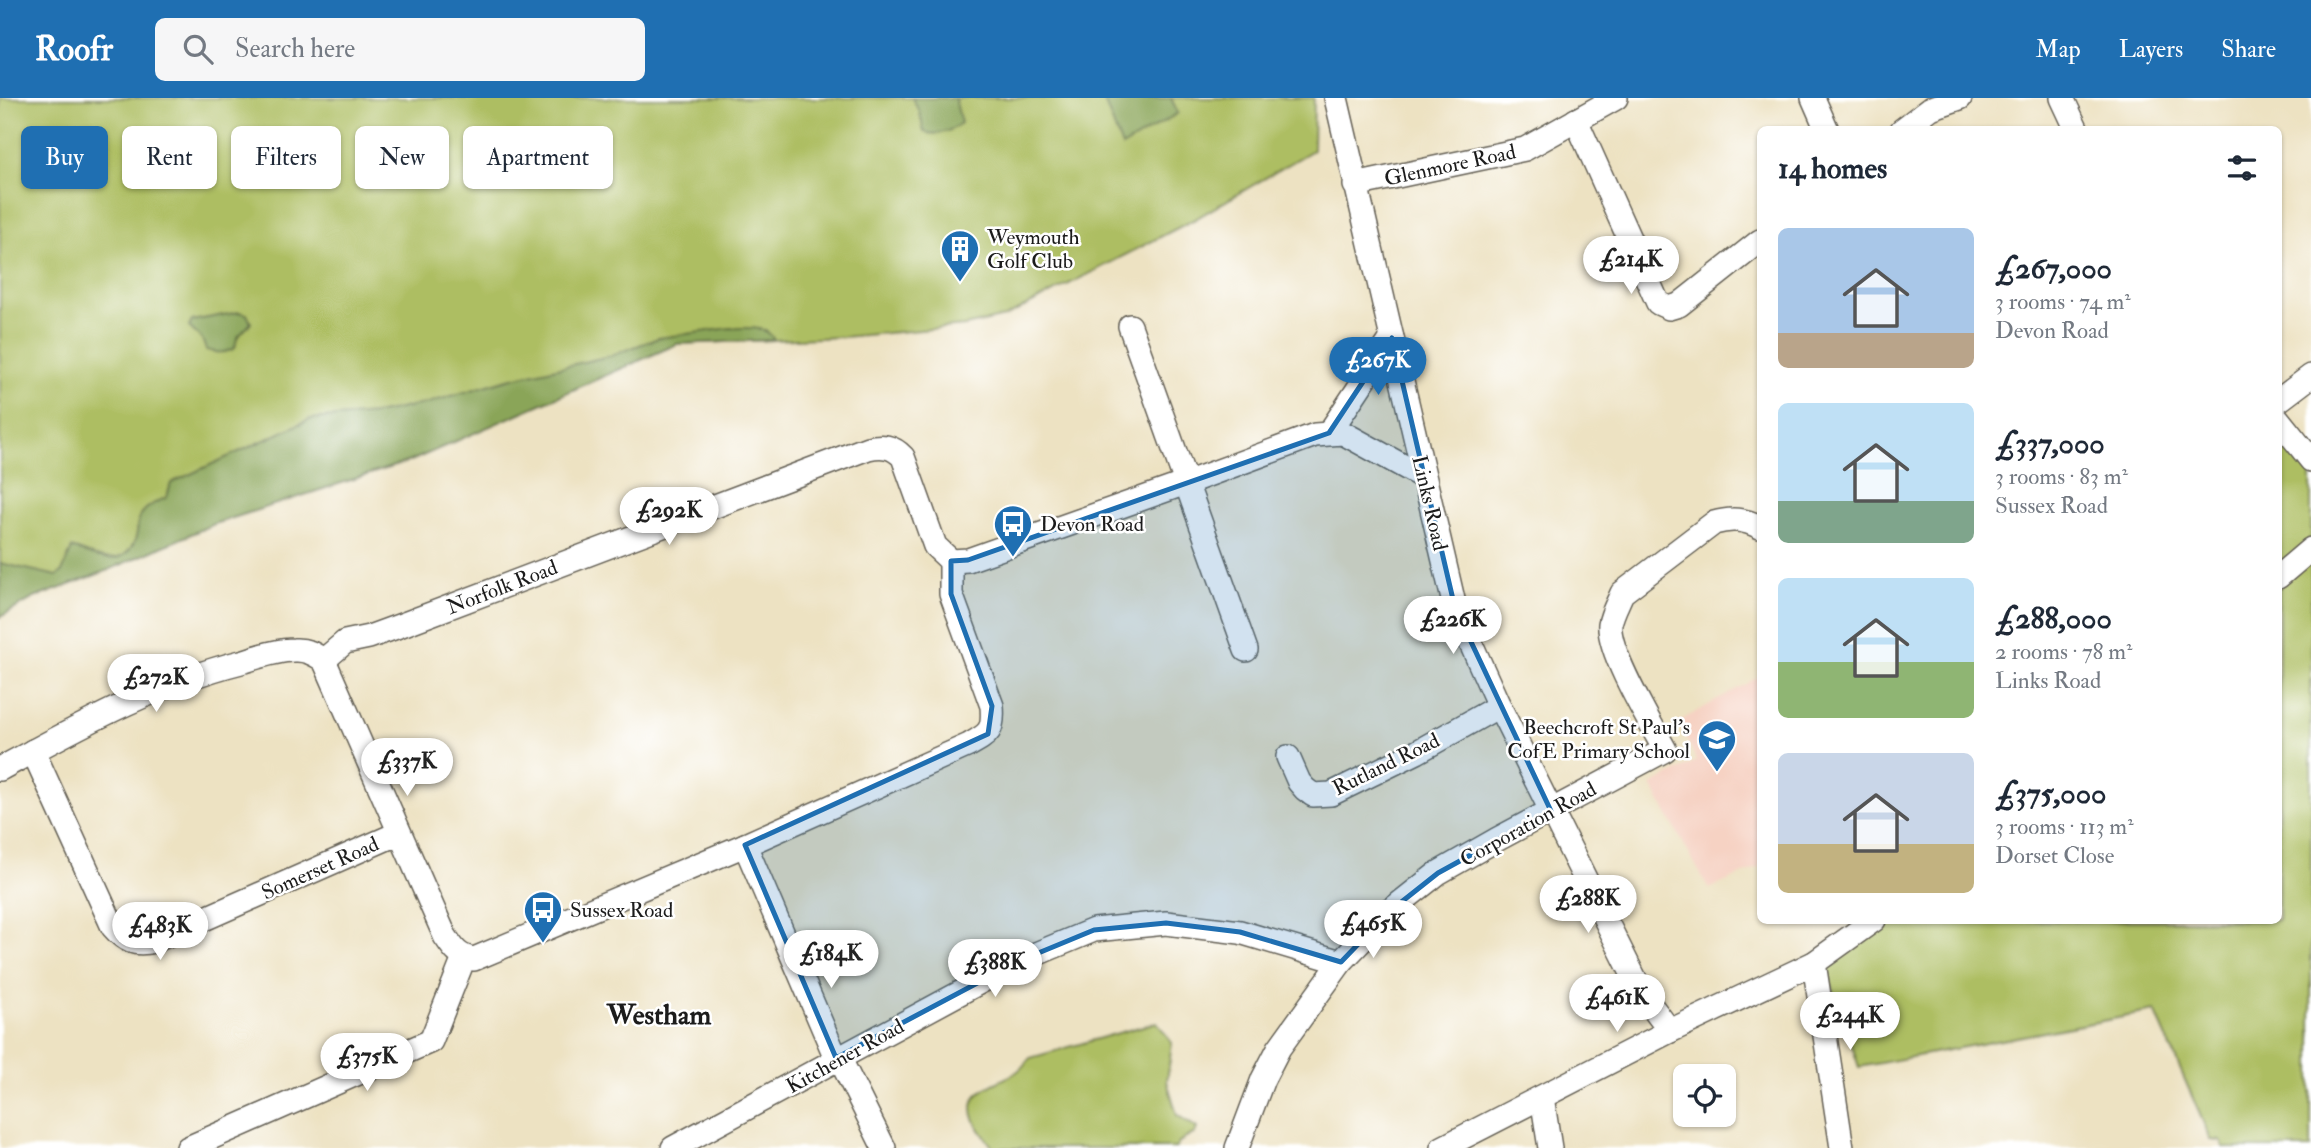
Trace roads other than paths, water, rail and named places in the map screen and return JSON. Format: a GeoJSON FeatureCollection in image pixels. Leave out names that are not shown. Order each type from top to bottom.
{"type":"FeatureCollection","features":[{"type":"Feature","properties":{"kind":"street","name":"Links Road"},"geometry":{"type":"LineString","coordinates":[[1336,98],[1455,608],[1499,706],[1643,995],[1670,1031]]}},
{"type":"Feature","properties":{"kind":"street","name":"Glenmore Road"},"geometry":{"type":"LineString","coordinates":[[1355,185],[1525,149],[1616,98]]}},
{"type":"Feature","properties":{"kind":"street"},"geometry":{"type":"LineString","coordinates":[[1813,98],[1825,126]]}},
{"type":"Feature","properties":{"kind":"street"},"geometry":{"type":"LineString","coordinates":[[1907,126],[1931,108],[1960,98]]}},
{"type":"Feature","properties":{"kind":"street"},"geometry":{"type":"LineString","coordinates":[[2062,98],[2075,126]]}},
{"type":"Feature","properties":{"kind":"street"},"geometry":{"type":"LineString","coordinates":[[1576,120],[1658,303],[1668,308],[1679,305],[1757,243]]}},
{"type":"Feature","properties":{"kind":"street"},"geometry":{"type":"LineString","coordinates":[[1130,326],[1247,650]]}},
{"type":"Feature","properties":{"kind":"street"},"geometry":{"type":"LineString","coordinates":[[1329,433],[1392,338]]}},
{"type":"Feature","properties":{"kind":"street"},"geometry":{"type":"LineString","coordinates":[[2282,398],[2311,376]]}},
{"type":"Feature","properties":{"kind":"street"},"geometry":{"type":"LineString","coordinates":[[2282,424],[2311,460]]}},
{"type":"Feature","properties":{"kind":"street"},"geometry":{"type":"LineString","coordinates":[[0,769],[104,713],[156,690],[229,665],[294,649],[311,652],[324,660],[445,936],[454,950],[464,958],[482,958],[745,845],[969,745],[988,734],[993,722],[992,706],[951,594],[951,561],[968,560],[1315,435],[1343,433],[1423,477]]}},
{"type":"Feature","properties":{"kind":"street","name":"Norfolk Road"},"geometry":{"type":"LineString","coordinates":[[324,660],[345,642],[390,629],[868,448],[881,446],[897,450],[903,457],[935,546],[951,561]]}},
{"type":"Feature","properties":{"kind":"street","name":"Corporation Road"},"geometry":{"type":"LineString","coordinates":[[1237,1148],[1263,1079],[1279,1048],[1341,962],[1390,911],[1438,873],[1665,750],[1613,649],[1610,626],[1614,610],[1622,593],[1714,523],[1729,519],[1757,526]]}},
{"type":"Feature","properties":{"kind":"street"},"geometry":{"type":"LineString","coordinates":[[2282,574],[2311,549]]}},
{"type":"Feature","properties":{"kind":"street","name":"Rutland Road"},"geometry":{"type":"LineString","coordinates":[[1288,757],[1305,789],[1313,795],[1331,794],[1417,752],[1499,706]]}},
{"type":"Feature","properties":{"kind":"street","name":"Somerset Road"},"geometry":{"type":"LineString","coordinates":[[33,751],[113,927],[131,943],[154,941],[399,833]]}},
{"type":"Feature","properties":{"kind":"street"},"geometry":{"type":"LineString","coordinates":[[745,845],[836,1058],[843,1065],[884,1148]]}},
{"type":"Feature","properties":{"kind":"street","name":"Kitchener Road"},"geometry":{"type":"LineString","coordinates":[[673,1148],[1019,961],[1094,930],[1166,923],[1240,932],[1341,962]]}},
{"type":"Feature","properties":{"kind":"street"},"geometry":{"type":"LineString","coordinates":[[1442,1148],[1670,1031],[1814,963],[1868,924]]}},
{"type":"Feature","properties":{"kind":"street"},"geometry":{"type":"LineString","coordinates":[[188,1148],[432,1041],[464,958]]}},
{"type":"Feature","properties":{"kind":"street"},"geometry":{"type":"LineString","coordinates":[[1814,963],[1842,1148]]}},
{"type":"Feature","properties":{"kind":"street"},"geometry":{"type":"LineString","coordinates":[[1542,1097],[1550,1148]]}},
{"type":"Feature","properties":{"kind":"place","name":"Weymouth Golf Club"},"geometry":{"type":"Point","coordinates":[960,283]}},
{"type":"Feature","properties":{"kind":"place","name":"Devon Road"},"geometry":{"type":"Point","coordinates":[1013,558]}},
{"type":"Feature","properties":{"kind":"place","name":"Beechcroft St Paul's CofE Primary School"},"geometry":{"type":"Point","coordinates":[1717,773]}},
{"type":"Feature","properties":{"kind":"place","name":"Sussex Road"},"geometry":{"type":"Point","coordinates":[543,944]}},
{"type":"Feature","properties":{"kind":"district","name":"Westham"},"geometry":{"type":"Point","coordinates":[659,1014]}}]}
